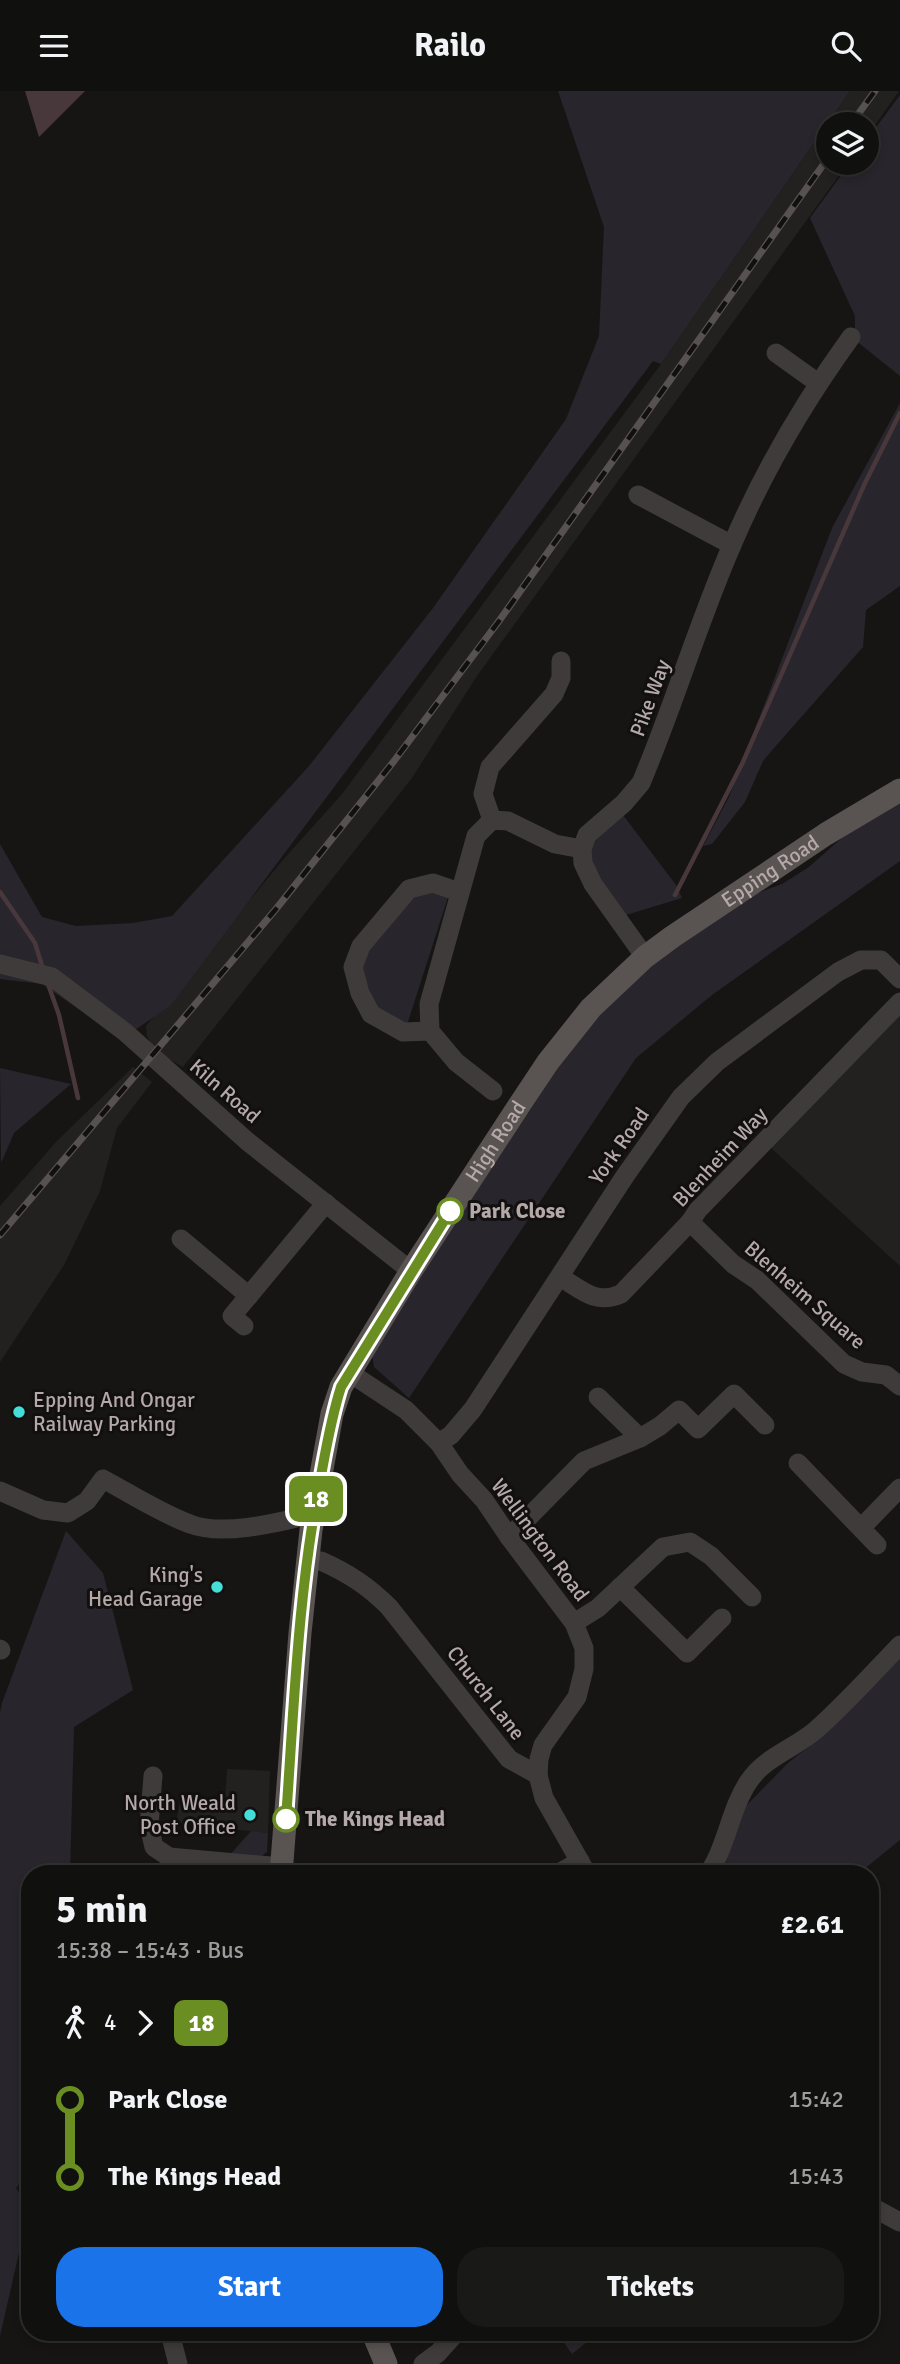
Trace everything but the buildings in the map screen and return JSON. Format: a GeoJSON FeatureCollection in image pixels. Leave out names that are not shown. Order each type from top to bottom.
{"type":"FeatureCollection","features":[{"type":"Feature","properties":{"kind":"main road","name":"Epping Road"},"geometry":{"type":"LineString","coordinates":[[645,957],[826,834],[900,790]]}},
{"type":"Feature","properties":{"kind":"main road","name":"High Road"},"geometry":{"type":"LineString","coordinates":[[281,1865],[300,1633],[313,1514],[332,1414],[341,1387],[411,1271],[548,1062],[591,1008],[645,957]]}},
{"type":"Feature","properties":{"kind":"main road"},"geometry":{"type":"LineString","coordinates":[[376,2341],[386,2364]]}},
{"type":"Feature","properties":{"kind":"street","name":"Pike Way"},"geometry":{"type":"LineString","coordinates":[[582,849],[587,835],[624,803],[641,783],[732,545],[771,465],[818,383],[850,337]]}},
{"type":"Feature","properties":{"kind":"street"},"geometry":{"type":"LineString","coordinates":[[776,353],[818,383]]}},
{"type":"Feature","properties":{"kind":"street"},"geometry":{"type":"LineString","coordinates":[[638,495],[732,545]]}},
{"type":"Feature","properties":{"kind":"street"},"geometry":{"type":"LineString","coordinates":[[492,820],[483,794],[490,767],[554,694],[561,678],[561,661]]}},
{"type":"Feature","properties":{"kind":"street"},"geometry":{"type":"LineString","coordinates":[[493,1091],[456,1062],[430,1031],[429,1004],[476,836],[492,820],[508,821],[555,843],[582,849],[583,863],[593,884],[645,957]]}},
{"type":"Feature","properties":{"kind":"street"},"geometry":{"type":"LineString","coordinates":[[430,1031],[403,1032],[371,1014],[360,993],[354,967],[361,946],[409,889],[433,883],[459,892]]}},
{"type":"Feature","properties":{"kind":"street","name":"York Road"},"geometry":{"type":"LineString","coordinates":[[439,1443],[452,1435],[473,1409],[681,1097],[717,1062],[838,972],[861,960],[881,960],[900,979]]}},
{"type":"Feature","properties":{"kind":"street","name":"Kiln Road"},"geometry":{"type":"LineString","coordinates":[[0,964],[52,977],[125,1032],[214,1113],[411,1271]]}},
{"type":"Feature","properties":{"kind":"street","name":"Blenheim Way"},"geometry":{"type":"LineString","coordinates":[[560,1277],[592,1296],[606,1300],[621,1294],[690,1222],[698,1210],[900,1002]]}},
{"type":"Feature","properties":{"kind":"street"},"geometry":{"type":"LineString","coordinates":[[244,1326],[232,1316],[326,1203]]}},
{"type":"Feature","properties":{"kind":"street","name":"Blenheim Square"},"geometry":{"type":"LineString","coordinates":[[690,1222],[733,1264],[757,1280],[844,1364],[862,1372],[886,1375],[900,1386]]}},
{"type":"Feature","properties":{"kind":"street"},"geometry":{"type":"LineString","coordinates":[[181,1239],[249,1296]]}},
{"type":"Feature","properties":{"kind":"street","name":"Wellington Road"},"geometry":{"type":"LineString","coordinates":[[350,1373],[406,1410],[439,1443],[574,1623],[584,1648],[582,1678],[577,1697],[543,1745],[538,1759],[538,1775]]}},
{"type":"Feature","properties":{"kind":"street"},"geometry":{"type":"LineString","coordinates":[[509,1537],[584,1461],[640,1438],[679,1410],[698,1429],[734,1394],[765,1425]]}},
{"type":"Feature","properties":{"kind":"street"},"geometry":{"type":"LineString","coordinates":[[598,1397],[640,1438]]}},
{"type":"Feature","properties":{"kind":"street"},"geometry":{"type":"LineString","coordinates":[[797,1463],[877,1545]]}},
{"type":"Feature","properties":{"kind":"street"},"geometry":{"type":"LineString","coordinates":[[0,1491],[43,1510],[68,1514],[87,1500],[103,1479],[192,1525],[246,1528],[313,1514]]}},
{"type":"Feature","properties":{"kind":"street"},"geometry":{"type":"LineString","coordinates":[[860,1528],[900,1488]]}},
{"type":"Feature","properties":{"kind":"street"},"geometry":{"type":"LineString","coordinates":[[574,1623],[598,1608],[663,1547],[690,1542],[711,1556],[752,1597]]}},
{"type":"Feature","properties":{"kind":"street","name":"Church Lane"},"geometry":{"type":"LineString","coordinates":[[321,1561],[345,1571],[369,1587],[389,1607],[509,1759],[538,1775]]}},
{"type":"Feature","properties":{"kind":"street"},"geometry":{"type":"LineString","coordinates":[[620,1587],[687,1653],[722,1618]]}},
{"type":"Feature","properties":{"kind":"street"},"geometry":{"type":"LineString","coordinates":[[714,1865],[738,1802],[750,1779],[778,1753],[815,1731],[900,1644]]}},
{"type":"Feature","properties":{"kind":"street"},"geometry":{"type":"LineString","coordinates":[[538,1775],[544,1798],[582,1865]]}},
{"type":"Feature","properties":{"kind":"street"},"geometry":{"type":"LineString","coordinates":[[153,1776],[149,1826],[154,1847],[169,1857],[236,1865]]}},
{"type":"Feature","properties":{"kind":"street"},"geometry":{"type":"LineString","coordinates":[[879,2211],[900,2222]]}},
{"type":"Feature","properties":{"kind":"street"},"geometry":{"type":"LineString","coordinates":[[172,2341],[178,2364]]}},
{"type":"Feature","properties":{"kind":"street"},"geometry":{"type":"LineString","coordinates":[[423,2364],[449,2341]]}},
{"type":"Feature","properties":{"kind":"shaded area"},"geometry":{"type":"Polygon","coordinates":[[[25,91],[85,91],[39,137],[25,91]]]}},
{"type":"Feature","properties":{"kind":"shaded area"},"geometry":{"type":"Polygon","coordinates":[[[558,91],[850,91],[835,112],[816,112],[816,140],[661,364],[653,361],[171,1005],[122,1039],[42,984],[0,979],[0,844],[42,917],[76,926],[133,923],[172,916],[309,766],[433,608],[566,419],[599,336],[604,227],[558,91]]]}},
{"type":"Feature","properties":{"kind":"shaded area"},"geometry":{"type":"Polygon","coordinates":[[[850,91],[899,91],[879,119],[879,112],[835,112],[850,91]]]}},
{"type":"Feature","properties":{"kind":"shaded area"},"geometry":{"type":"Polygon","coordinates":[[[900,95],[900,376],[855,340],[855,316],[810,218],[841,175],[879,175],[879,123],[900,95]]]}},
{"type":"Feature","properties":{"kind":"shaded area"},"geometry":{"type":"Polygon","coordinates":[[[816,140],[816,175],[839,175],[477,676],[412,778],[183,1067],[160,1054],[147,1036],[146,1026],[282,861],[342,794],[661,364],[816,140]]]}},
{"type":"Feature","properties":{"kind":"shaded area"},"geometry":{"type":"Polygon","coordinates":[[[900,403],[900,586],[866,610],[863,647],[763,761],[745,802],[712,844],[703,846],[729,797],[832,528],[900,403]]]}},
{"type":"Feature","properties":{"kind":"shaded area"},"geometry":{"type":"Polygon","coordinates":[[[900,801],[900,861],[712,995],[636,1058],[409,1398],[374,1367],[372,1354],[418,1274],[577,1038],[641,972],[749,896],[782,884],[809,867],[844,836],[900,801]]]}},
{"type":"Feature","properties":{"kind":"shaded area"},"geometry":{"type":"Polygon","coordinates":[[[623,815],[676,885],[682,898],[626,915],[607,890],[595,869],[590,850],[596,837],[623,815]]]}},
{"type":"Feature","properties":{"kind":"shaded area"},"geometry":{"type":"Polygon","coordinates":[[[423,889],[448,897],[407,1025],[376,1009],[362,970],[364,955],[414,892],[423,889]]]}},
{"type":"Feature","properties":{"kind":"shaded area"},"geometry":{"type":"Polygon","coordinates":[[[900,1013],[900,1266],[770,1147],[900,1013]]]}},
{"type":"Feature","properties":{"kind":"shaded area"},"geometry":{"type":"Polygon","coordinates":[[[133,1067],[152,1082],[117,1128],[100,1191],[64,1265],[0,1362],[0,1206],[56,1142],[133,1067]]]}},
{"type":"Feature","properties":{"kind":"shaded area"},"geometry":{"type":"Polygon","coordinates":[[[0,1068],[71,1084],[14,1133],[1,1163],[0,1068]]]}},
{"type":"Feature","properties":{"kind":"shaded area"},"geometry":{"type":"Polygon","coordinates":[[[66,1531],[103,1573],[133,1690],[74,1727],[70,1865],[21,1865],[21,2182],[16,2188],[21,2196],[21,2244],[0,2336],[0,1713],[66,1531]]]}},
{"type":"Feature","properties":{"kind":"shaded area"},"geometry":{"type":"Polygon","coordinates":[[[900,1656],[900,1840],[869,1865],[725,1865],[745,1807],[788,1763],[820,1738],[900,1656]]]}},
{"type":"Feature","properties":{"kind":"shaded area"},"geometry":{"type":"Polygon","coordinates":[[[227,1769],[270,1771],[268,1833],[176,1823],[180,1802],[201,1804],[225,1800],[227,1769]]]}},
{"type":"Feature","properties":{"kind":"shaded area"},"geometry":{"type":"Polygon","coordinates":[[[251,1831],[268,1833],[267,1852],[258,1859],[227,1858],[251,1831]]]}},
{"type":"Feature","properties":{"kind":"shaded area"},"geometry":{"type":"Polygon","coordinates":[[[563,2341],[588,2341],[572,2354],[563,2341]]]}},
{"type":"Feature","properties":{"kind":"waterway"},"geometry":{"type":"LineString","coordinates":[[675,895],[743,762],[865,483],[900,413]]}},
{"type":"Feature","properties":{"kind":"waterway"},"geometry":{"type":"LineString","coordinates":[[0,892],[35,943],[43,969]]}},
{"type":"Feature","properties":{"kind":"waterway"},"geometry":{"type":"LineString","coordinates":[[48,984],[59,1015],[78,1098]]}},
{"type":"Feature","properties":{"kind":"railway"},"geometry":{"type":"LineString","coordinates":[[860,112],[875,91]]}},
{"type":"Feature","properties":{"kind":"railway"},"geometry":{"type":"LineString","coordinates":[[0,1235],[276,909],[394,761],[499,621],[816,175]]}},
{"type":"Feature","properties":{"kind":"bus line","name":"18"},"geometry":{"type":"LineString","coordinates":[[286,1819],[311,1530],[332,1414],[341,1387],[450,1211]]}},
{"type":"Feature","properties":{"kind":"place","name":"Park Close"},"geometry":{"type":"Point","coordinates":[450,1211]}},
{"type":"Feature","properties":{"kind":"place","name":"Epping And Ongar Railway Parking"},"geometry":{"type":"Point","coordinates":[19,1412]}},
{"type":"Feature","properties":{"kind":"place","name":"King's Head Garage"},"geometry":{"type":"Point","coordinates":[217,1587]}},
{"type":"Feature","properties":{"kind":"place","name":"North Weald Post Office"},"geometry":{"type":"Point","coordinates":[250,1815]}},
{"type":"Feature","properties":{"kind":"place","name":"The Kings Head"},"geometry":{"type":"Point","coordinates":[286,1819]}}]}
